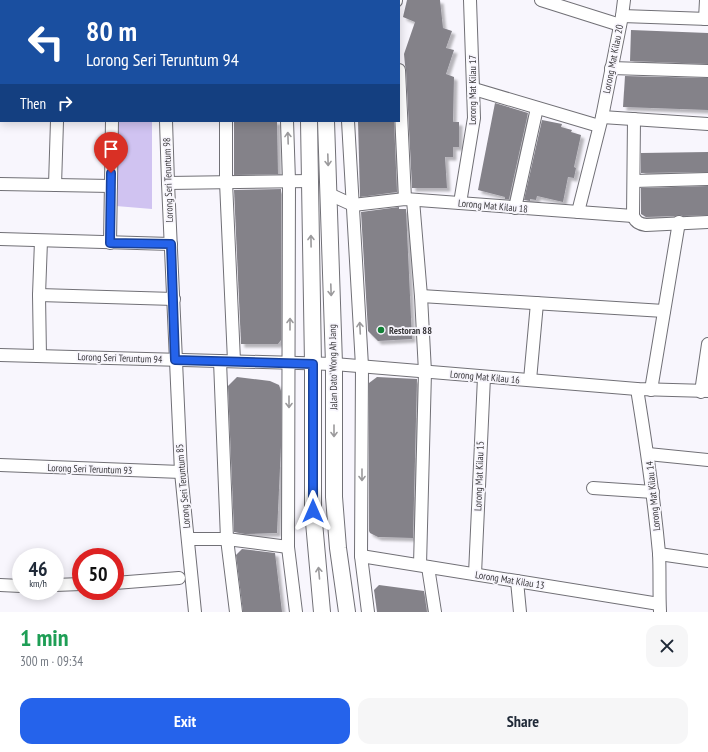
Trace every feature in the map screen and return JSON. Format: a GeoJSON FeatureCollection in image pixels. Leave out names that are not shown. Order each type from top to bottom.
{"type":"FeatureCollection","features":[{"type":"Feature","properties":{"kind":"main road","name":"Jalan Dato' Wong Ah Jang"},"geometry":{"type":"LineString","coordinates":[[309,122],[313,364],[313,511],[322,612]]}},
{"type":"Feature","properties":{"kind":"main road","name":"Jalan Dato' Wong Ah Jang"},"geometry":{"type":"LineString","coordinates":[[326,122],[334,364],[334,497],[338,548],[347,612]]}},
{"type":"Feature","properties":{"kind":"street","name":"Lorong Mat Kilau 17"},"geometry":{"type":"LineString","coordinates":[[460,203],[474,118],[470,0]]}},
{"type":"Feature","properties":{"kind":"street"},"geometry":{"type":"LineString","coordinates":[[541,0],[621,20],[706,19],[706,0]]}},
{"type":"Feature","properties":{"kind":"street","name":"Lorong Mat Kilau 20"},"geometry":{"type":"LineString","coordinates":[[578,212],[601,122],[624,0]]}},
{"type":"Feature","properties":{"kind":"street"},"geometry":{"type":"LineString","coordinates":[[611,68],[708,71]]}},
{"type":"Feature","properties":{"kind":"street"},"geometry":{"type":"LineString","coordinates":[[400,83],[409,200],[421,296],[425,372],[424,566],[435,612]]}},
{"type":"Feature","properties":{"kind":"street"},"geometry":{"type":"LineString","coordinates":[[474,89],[537,108],[601,122],[634,119],[708,124]]}},
{"type":"Feature","properties":{"kind":"street"},"geometry":{"type":"LineString","coordinates":[[515,208],[537,108]]}},
{"type":"Feature","properties":{"kind":"street"},"geometry":{"type":"LineString","coordinates":[[634,119],[633,216],[636,222],[642,224],[708,222]]}},
{"type":"Feature","properties":{"kind":"street"},"geometry":{"type":"LineString","coordinates":[[55,185],[57,122]]}},
{"type":"Feature","properties":{"kind":"street"},"geometry":{"type":"LineString","coordinates":[[110,243],[112,122]]}},
{"type":"Feature","properties":{"kind":"street","name":"Lorong Seri Teruntum 98"},"geometry":{"type":"LineString","coordinates":[[166,122],[174,299],[175,360]]}},
{"type":"Feature","properties":{"kind":"street"},"geometry":{"type":"LineString","coordinates":[[226,122],[226,182],[234,361]]}},
{"type":"Feature","properties":{"kind":"street"},"geometry":{"type":"LineString","coordinates":[[287,122],[289,181],[290,363],[288,547],[296,612]]}},
{"type":"Feature","properties":{"kind":"street"},"geometry":{"type":"LineString","coordinates":[[348,122],[362,366],[361,556],[368,612]]}},
{"type":"Feature","properties":{"kind":"street"},"geometry":{"type":"LineString","coordinates":[[634,181],[708,179]]}},
{"type":"Feature","properties":{"kind":"street"},"geometry":{"type":"LineString","coordinates":[[168,183],[310,181]]}},
{"type":"Feature","properties":{"kind":"street"},"geometry":{"type":"LineString","coordinates":[[0,184],[111,186]]}},
{"type":"Feature","properties":{"kind":"street"},"geometry":{"type":"LineString","coordinates":[[329,194],[353,205]]}},
{"type":"Feature","properties":{"kind":"street","name":"Lorong Mat Kilau 18"},"geometry":{"type":"LineString","coordinates":[[353,205],[409,200],[633,216]]}},
{"type":"Feature","properties":{"kind":"street"},"geometry":{"type":"LineString","coordinates":[[651,390],[679,222]]}},
{"type":"Feature","properties":{"kind":"street"},"geometry":{"type":"LineString","coordinates":[[0,239],[171,244]]}},
{"type":"Feature","properties":{"kind":"street"},"geometry":{"type":"LineString","coordinates":[[40,356],[39,295],[41,241]]}},
{"type":"Feature","properties":{"kind":"street"},"geometry":{"type":"LineString","coordinates":[[39,295],[174,299]]}},
{"type":"Feature","properties":{"kind":"street"},"geometry":{"type":"LineString","coordinates":[[421,296],[664,312]]}},
{"type":"Feature","properties":{"kind":"street"},"geometry":{"type":"LineString","coordinates":[[530,380],[537,303]]}},
{"type":"Feature","properties":{"kind":"street"},"geometry":{"type":"LineString","coordinates":[[704,391],[708,344]]}},
{"type":"Feature","properties":{"kind":"street","name":"Lorong Seri Teruntum 94"},"geometry":{"type":"LineString","coordinates":[[0,355],[334,364]]}},
{"type":"Feature","properties":{"kind":"street","name":"Lorong Seri Teruntum 85"},"geometry":{"type":"LineString","coordinates":[[175,360],[181,472],[195,612]]}},
{"type":"Feature","properties":{"kind":"street"},"geometry":{"type":"LineString","coordinates":[[220,361],[227,539],[236,612]]}},
{"type":"Feature","properties":{"kind":"street","name":"Lorong Mat Kilau 16"},"geometry":{"type":"LineString","coordinates":[[334,364],[637,390],[704,391]]}},
{"type":"Feature","properties":{"kind":"street","name":"Lorong Mat Kilau 15"},"geometry":{"type":"LineString","coordinates":[[475,574],[484,377]]}},
{"type":"Feature","properties":{"kind":"street","name":"Lorong Mat Kilau 14"},"geometry":{"type":"LineString","coordinates":[[637,390],[653,492],[659,554],[660,608]]}},
{"type":"Feature","properties":{"kind":"street"},"geometry":{"type":"LineString","coordinates":[[648,454],[708,460]]}},
{"type":"Feature","properties":{"kind":"street","name":"Lorong Seri Teruntum 93"},"geometry":{"type":"LineString","coordinates":[[0,465],[181,472]]}},
{"type":"Feature","properties":{"kind":"street"},"geometry":{"type":"LineString","coordinates":[[593,488],[653,492]]}},
{"type":"Feature","properties":{"kind":"street"},"geometry":{"type":"LineString","coordinates":[[188,539],[227,539],[288,547]]}},
{"type":"Feature","properties":{"kind":"street"},"geometry":{"type":"LineString","coordinates":[[659,554],[708,561]]}},
{"type":"Feature","properties":{"kind":"street","name":"Lorong Mat Kilau 13"},"geometry":{"type":"LineString","coordinates":[[361,556],[517,581],[660,608]]}},
{"type":"Feature","properties":{"kind":"street"},"geometry":{"type":"LineString","coordinates":[[124,582],[179,578]]}},
{"type":"Feature","properties":{"kind":"street"},"geometry":{"type":"LineString","coordinates":[[517,581],[520,612]]}},
{"type":"Feature","properties":{"kind":"street"},"geometry":{"type":"LineString","coordinates":[[0,585],[12,586]]}},
{"type":"Feature","properties":{"kind":"shaded area"},"geometry":{"type":"Polygon","coordinates":[[[118,122],[152,122],[152,209],[116,206],[118,122]]]}},
{"type":"Feature","properties":{"kind":"building"},"geometry":{"type":"Polygon","coordinates":[[[407,0],[440,0],[443,28],[452,31],[446,48],[454,50],[446,74],[454,77],[453,122],[459,122],[459,147],[453,147],[453,157],[445,157],[447,188],[412,188],[404,54],[415,22],[403,17],[407,0]]]}},
{"type":"Feature","properties":{"kind":"building"},"geometry":{"type":"Polygon","coordinates":[[[631,30],[708,33],[708,64],[630,61],[631,30]]]}},
{"type":"Feature","properties":{"kind":"building"},"geometry":{"type":"Polygon","coordinates":[[[625,76],[708,78],[708,110],[623,107],[625,76]]]}},
{"type":"Feature","properties":{"kind":"building"},"geometry":{"type":"Polygon","coordinates":[[[495,103],[528,113],[509,199],[478,190],[495,103]]]}},
{"type":"Feature","properties":{"kind":"building"},"geometry":{"type":"Polygon","coordinates":[[[542,120],[562,124],[561,127],[572,130],[571,132],[581,135],[574,167],[576,168],[574,178],[568,177],[563,202],[537,196],[536,200],[524,200],[542,120]]]}},
{"type":"Feature","properties":{"kind":"building"},"geometry":{"type":"Polygon","coordinates":[[[234,122],[277,122],[278,174],[234,175],[234,122]]]}},
{"type":"Feature","properties":{"kind":"building"},"geometry":{"type":"Polygon","coordinates":[[[358,122],[394,122],[397,192],[360,197],[358,122]]]}},
{"type":"Feature","properties":{"kind":"building"},"geometry":{"type":"Polygon","coordinates":[[[708,152],[708,172],[641,173],[641,153],[708,152]]]}},
{"type":"Feature","properties":{"kind":"building"},"geometry":{"type":"Polygon","coordinates":[[[708,186],[708,215],[646,217],[641,214],[641,188],[708,186]]]}},
{"type":"Feature","properties":{"kind":"building"},"geometry":{"type":"Polygon","coordinates":[[[281,189],[281,340],[278,344],[241,344],[234,190],[281,189]]]}},
{"type":"Feature","properties":{"kind":"building"},"geometry":{"type":"Polygon","coordinates":[[[399,207],[399,209],[406,209],[412,339],[378,341],[368,331],[361,212],[399,207]]]}},
{"type":"Feature","properties":{"kind":"building"},"geometry":{"type":"Polygon","coordinates":[[[237,377],[270,381],[279,385],[281,391],[281,446],[277,533],[245,534],[234,532],[228,386],[237,377]]]}},
{"type":"Feature","properties":{"kind":"building"},"geometry":{"type":"Polygon","coordinates":[[[377,377],[417,379],[413,538],[378,537],[369,531],[369,383],[377,377]]]}},
{"type":"Feature","properties":{"kind":"building"},"geometry":{"type":"Polygon","coordinates":[[[242,549],[275,553],[282,612],[243,612],[236,555],[242,549]]]}},
{"type":"Feature","properties":{"kind":"building"},"geometry":{"type":"Polygon","coordinates":[[[379,585],[424,591],[427,612],[377,612],[374,590],[379,585]]]}},
{"type":"Feature","properties":{"kind":"place","name":"Restoran 88"},"geometry":{"type":"Point","coordinates":[381,330]}},
{"type":"Feature","properties":{"kind":"route"},"geometry":{"type":"LineString","coordinates":[[111,173],[110,243],[171,244],[175,360],[313,364],[313,511]]}}]}
